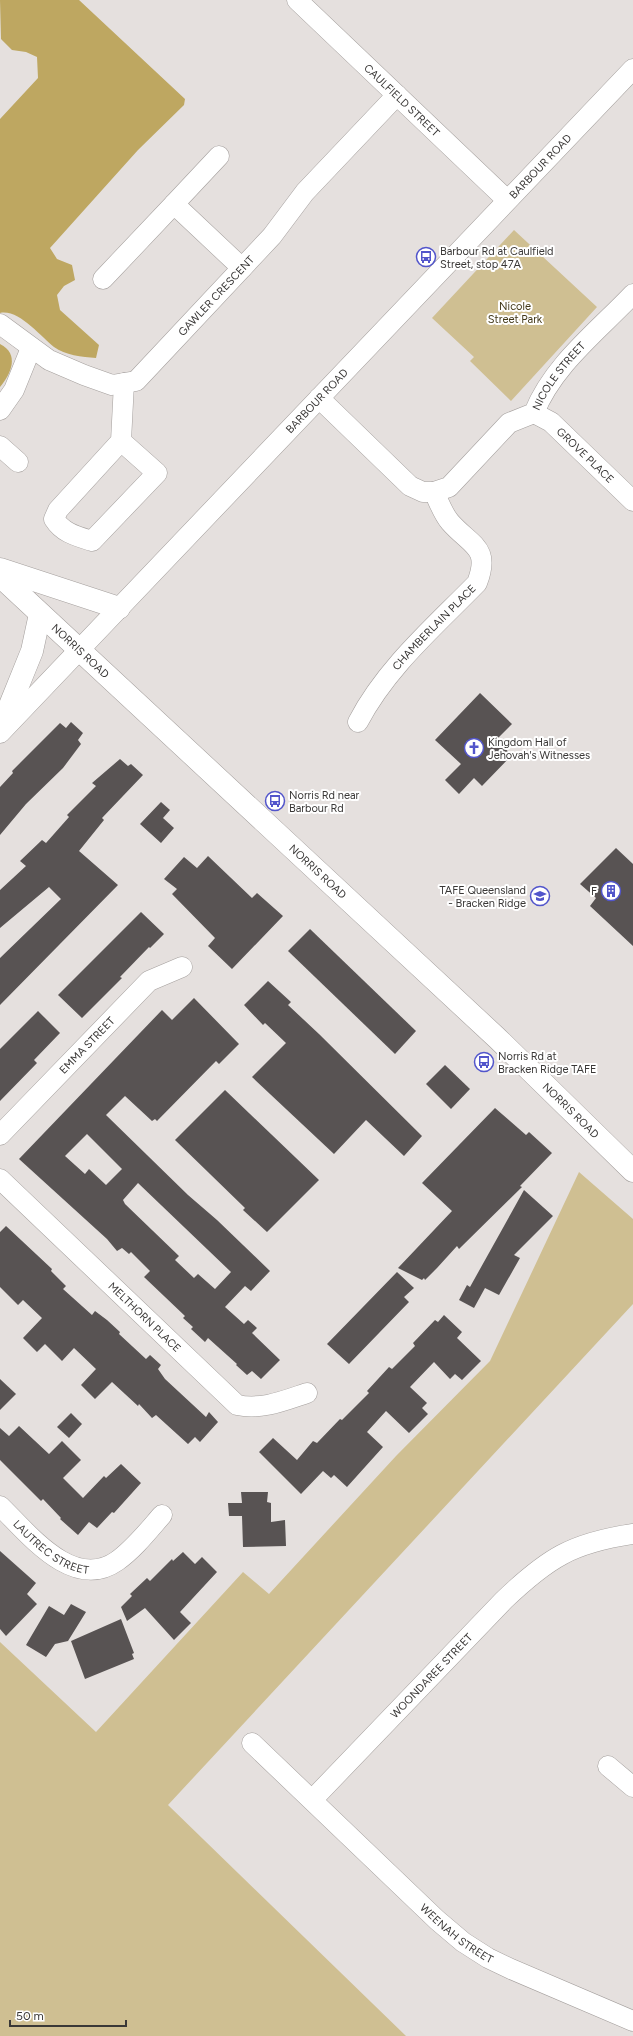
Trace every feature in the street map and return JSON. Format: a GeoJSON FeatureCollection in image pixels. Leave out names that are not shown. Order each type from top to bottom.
{"type":"FeatureCollection","features":[{"type":"Feature","properties":{"kind":"main road"},"geometry":{"type":"LineString","coordinates":[[0,569],[119,608]]}},
{"type":"Feature","properties":{"kind":"main road","name":"NORRIS ROAD"},"geometry":{"type":"LineString","coordinates":[[0,576],[474,1017],[633,1171]]}},
{"type":"Feature","properties":{"kind":"main road"},"geometry":{"type":"LineString","coordinates":[[0,730],[32,651],[40,614]]}},
{"type":"Feature","properties":{"kind":"street","name":"CAULFIELD STREET"},"geometry":{"type":"LineString","coordinates":[[296,0],[507,200]]}},
{"type":"Feature","properties":{"kind":"street","name":"BARBOUR ROAD"},"geometry":{"type":"LineString","coordinates":[[0,733],[633,69]]}},
{"type":"Feature","properties":{"kind":"street","name":"GAWLER CRESCENT"},"geometry":{"type":"LineString","coordinates":[[0,324],[49,360],[84,376],[112,385],[136,381],[272,236],[305,192],[397,95]]}},
{"type":"Feature","properties":{"kind":"street"},"geometry":{"type":"LineString","coordinates":[[103,279],[219,156]]}},
{"type":"Feature","properties":{"kind":"street"},"geometry":{"type":"LineString","coordinates":[[174,204],[242,268]]}},
{"type":"Feature","properties":{"kind":"street","name":"NICOLE STREET"},"geometry":{"type":"LineString","coordinates":[[434,492],[449,487],[509,423],[534,413],[542,394],[560,369],[630,302]]}},
{"type":"Feature","properties":{"kind":"street"},"geometry":{"type":"LineString","coordinates":[[0,410],[14,390],[31,348]]}},
{"type":"Feature","properties":{"kind":"street"},"geometry":{"type":"LineString","coordinates":[[121,441],[157,473],[92,541],[70,534],[59,527],[54,519],[58,510],[121,441],[124,383]]}},
{"type":"Feature","properties":{"kind":"street"},"geometry":{"type":"LineString","coordinates":[[319,398],[410,486],[423,492],[434,492]]}},
{"type":"Feature","properties":{"kind":"street","name":"GROVE PLACE"},"geometry":{"type":"LineString","coordinates":[[534,413],[552,422],[633,501]]}},
{"type":"Feature","properties":{"kind":"street"},"geometry":{"type":"LineString","coordinates":[[0,446],[18,462]]}},
{"type":"Feature","properties":{"kind":"street","name":"CHAMBERLAIN PLACE"},"geometry":{"type":"LineString","coordinates":[[358,722],[367,705],[392,672],[477,583],[483,568],[482,555],[473,543],[449,522],[434,492]]}},
{"type":"Feature","properties":{"kind":"street","name":"EMMA STREET"},"geometry":{"type":"LineString","coordinates":[[0,1135],[149,981],[182,967]]}},
{"type":"Feature","properties":{"kind":"street","name":"MELTHORN PLACE"},"geometry":{"type":"LineString","coordinates":[[0,1179],[237,1405],[248,1407],[266,1407],[307,1393]]}},
{"type":"Feature","properties":{"kind":"street","name":"LAUTREC STREET"},"geometry":{"type":"LineString","coordinates":[[0,1506],[52,1555],[69,1566],[83,1570],[102,1568],[115,1562],[127,1553],[162,1515]]}},
{"type":"Feature","properties":{"kind":"street","name":"WOONDAREE STREET"},"geometry":{"type":"LineString","coordinates":[[313,1799],[504,1600],[531,1574],[557,1556],[581,1545],[633,1534]]}},
{"type":"Feature","properties":{"kind":"street"},"geometry":{"type":"LineString","coordinates":[[252,1743],[313,1799]]}},
{"type":"Feature","properties":{"kind":"street"},"geometry":{"type":"LineString","coordinates":[[608,1766],[633,1787]]}},
{"type":"Feature","properties":{"kind":"street","name":"WEENAH STREET"},"geometry":{"type":"LineString","coordinates":[[313,1799],[437,1920],[463,1942],[511,1969],[633,2021]]}},
{"type":"Feature","properties":{"kind":"green space","name":"Nicole Street Park"},"geometry":{"type":"Polygon","coordinates":[[[514,230],[597,307],[511,401],[470,361],[474,357],[432,318],[514,230]]]}},
{"type":"Feature","properties":{"kind":"green space"},"geometry":{"type":"Polygon","coordinates":[[[579,1172],[633,1219],[633,1304],[168,1805],[406,2036],[0,2036],[0,1642],[96,1732],[243,1572],[269,1594],[396,1456],[490,1361],[579,1172]]]}},
{"type":"Feature","properties":{"kind":"shaded area"},"geometry":{"type":"Polygon","coordinates":[[[0,0],[79,0],[185,99],[184,105],[138,150],[50,248],[57,259],[72,265],[75,280],[64,286],[57,295],[60,310],[99,345],[96,358],[74,355],[58,350],[22,319],[15,315],[0,313],[0,119],[38,78],[37,57],[26,52],[12,50],[1,39],[0,0]]]}},
{"type":"Feature","properties":{"kind":"shaded area"},"geometry":{"type":"Polygon","coordinates":[[[0,344],[10,353],[12,364],[4,382],[0,387],[0,344]]]}},
{"type":"Feature","properties":{"kind":"building","name":"Kingdom Hall of Jehovah's Witnesses"},"geometry":{"type":"Polygon","coordinates":[[[480,693],[512,724],[496,740],[512,755],[482,786],[474,778],[459,794],[445,780],[461,764],[435,740],[480,693]]]}},
{"type":"Feature","properties":{"kind":"building"},"geometry":{"type":"Polygon","coordinates":[[[71,722],[83,733],[78,740],[81,744],[63,768],[26,804],[0,835],[0,787],[13,773],[12,771],[60,723],[66,728],[71,722]]]}},
{"type":"Feature","properties":{"kind":"building"},"geometry":{"type":"Polygon","coordinates":[[[120,759],[128,766],[131,764],[143,775],[102,818],[104,820],[79,851],[118,885],[0,1005],[0,958],[61,899],[49,887],[0,928],[0,890],[26,866],[20,861],[42,840],[46,843],[69,817],[67,815],[96,786],[92,783],[120,759]]]}},
{"type":"Feature","properties":{"kind":"building"},"geometry":{"type":"Polygon","coordinates":[[[161,802],[170,810],[163,818],[174,828],[161,843],[140,824],[161,802]]]}},
{"type":"Feature","properties":{"kind":"building","name":"F"},"geometry":{"type":"Polygon","coordinates":[[[616,848],[633,864],[633,946],[590,906],[596,898],[580,884],[616,848]]]}},
{"type":"Feature","properties":{"kind":"building"},"geometry":{"type":"Polygon","coordinates":[[[208,856],[252,898],[257,893],[283,916],[232,969],[208,946],[215,938],[172,894],[177,889],[164,879],[184,857],[197,868],[208,856]]]}},
{"type":"Feature","properties":{"kind":"building"},"geometry":{"type":"Polygon","coordinates":[[[141,912],[164,934],[150,948],[149,947],[120,977],[122,978],[82,1018],[58,995],[141,912]]]}},
{"type":"Feature","properties":{"kind":"building"},"geometry":{"type":"Polygon","coordinates":[[[310,929],[416,1031],[395,1054],[288,951],[310,929]]]}},
{"type":"Feature","properties":{"kind":"building"},"geometry":{"type":"Polygon","coordinates":[[[268,981],[291,1002],[288,1005],[422,1136],[404,1156],[366,1120],[334,1154],[252,1077],[286,1043],[265,1023],[263,1025],[244,1005],[268,981]]]}},
{"type":"Feature","properties":{"kind":"building"},"geometry":{"type":"Polygon","coordinates":[[[194,998],[239,1044],[219,1064],[216,1061],[157,1121],[155,1119],[152,1121],[125,1096],[106,1115],[188,1195],[217,1220],[270,1271],[251,1291],[245,1286],[225,1307],[244,1324],[248,1320],[257,1328],[252,1333],[280,1360],[261,1379],[252,1371],[247,1375],[208,1338],[205,1342],[191,1329],[193,1327],[183,1318],[185,1316],[144,1277],[150,1271],[131,1252],[129,1254],[122,1248],[117,1251],[107,1239],[19,1159],[162,1010],[172,1020],[194,998]],[[87,1134],[65,1156],[85,1174],[89,1169],[106,1185],[122,1169],[87,1134]],[[138,1183],[123,1200],[125,1204],[179,1256],[175,1260],[194,1278],[198,1274],[215,1289],[231,1272],[138,1183]]]}},
{"type":"Feature","properties":{"kind":"building"},"geometry":{"type":"Polygon","coordinates":[[[38,1011],[60,1033],[34,1060],[37,1063],[0,1101],[0,1049],[38,1011]]]}},
{"type":"Feature","properties":{"kind":"building"},"geometry":{"type":"Polygon","coordinates":[[[445,1065],[470,1089],[451,1109],[426,1084],[445,1065]]]}},
{"type":"Feature","properties":{"kind":"building"},"geometry":{"type":"Polygon","coordinates":[[[225,1090],[319,1180],[267,1232],[243,1210],[245,1208],[175,1140],[225,1090]]]}},
{"type":"Feature","properties":{"kind":"building"},"geometry":{"type":"Polygon","coordinates":[[[495,1108],[526,1135],[529,1132],[552,1153],[520,1186],[522,1187],[459,1249],[457,1246],[425,1280],[424,1278],[422,1280],[398,1268],[452,1211],[422,1183],[495,1108]]]}},
{"type":"Feature","properties":{"kind":"building"},"geometry":{"type":"Polygon","coordinates":[[[524,1190],[553,1216],[514,1255],[520,1258],[499,1295],[485,1288],[474,1308],[459,1300],[467,1285],[470,1287],[524,1190]]]}},
{"type":"Feature","properties":{"kind":"building"},"geometry":{"type":"Polygon","coordinates":[[[6,1226],[52,1269],[51,1271],[66,1286],[63,1289],[92,1315],[95,1311],[107,1320],[120,1332],[119,1334],[146,1359],[150,1355],[161,1365],[158,1369],[165,1379],[206,1417],[209,1412],[218,1422],[200,1442],[195,1437],[188,1444],[156,1415],[152,1418],[139,1404],[138,1406],[112,1382],[95,1399],[81,1385],[96,1369],[74,1348],[62,1361],[45,1344],[37,1352],[23,1338],[42,1318],[23,1300],[18,1305],[0,1287],[0,1232],[6,1226]]]}},
{"type":"Feature","properties":{"kind":"building"},"geometry":{"type":"Polygon","coordinates":[[[397,1272],[414,1288],[404,1297],[409,1302],[349,1364],[327,1344],[397,1272]]]}},
{"type":"Feature","properties":{"kind":"building"},"geometry":{"type":"Polygon","coordinates":[[[444,1315],[462,1332],[457,1338],[481,1361],[462,1380],[455,1374],[450,1379],[434,1362],[410,1387],[427,1403],[422,1408],[428,1414],[409,1433],[386,1411],[367,1432],[383,1447],[347,1487],[334,1475],[331,1478],[323,1471],[301,1494],[259,1452],[273,1438],[297,1460],[313,1441],[317,1443],[340,1419],[342,1420],[369,1393],[367,1391],[389,1367],[392,1369],[415,1346],[413,1343],[435,1320],[438,1322],[444,1315]]]}},
{"type":"Feature","properties":{"kind":"building"},"geometry":{"type":"Polygon","coordinates":[[[0,1379],[16,1394],[0,1410],[0,1379]]]}},
{"type":"Feature","properties":{"kind":"building"},"geometry":{"type":"Polygon","coordinates":[[[71,1413],[82,1424],[69,1438],[57,1427],[71,1413]]]}},
{"type":"Feature","properties":{"kind":"building"},"geometry":{"type":"Polygon","coordinates":[[[19,1426],[49,1454],[62,1441],[81,1460],[63,1478],[83,1498],[104,1476],[106,1478],[121,1464],[141,1483],[114,1513],[112,1512],[97,1528],[89,1522],[78,1535],[60,1519],[61,1518],[43,1499],[41,1501],[0,1460],[0,1428],[9,1436],[19,1426]]]}},
{"type":"Feature","properties":{"kind":"building"},"geometry":{"type":"Polygon","coordinates":[[[241,1492],[268,1492],[267,1502],[271,1503],[271,1522],[285,1520],[286,1546],[243,1547],[242,1516],[229,1516],[228,1503],[242,1503],[241,1492]]]}},
{"type":"Feature","properties":{"kind":"building"},"geometry":{"type":"Polygon","coordinates":[[[0,1551],[36,1583],[27,1594],[37,1604],[6,1636],[0,1629],[0,1551]]]}},
{"type":"Feature","properties":{"kind":"building"},"geometry":{"type":"Polygon","coordinates":[[[183,1552],[195,1564],[202,1557],[217,1572],[180,1612],[191,1623],[174,1640],[145,1608],[127,1621],[121,1607],[132,1596],[130,1594],[147,1578],[150,1581],[172,1559],[173,1561],[183,1552]]]}},
{"type":"Feature","properties":{"kind":"building"},"geometry":{"type":"Polygon","coordinates":[[[71,1604],[86,1612],[68,1641],[55,1644],[46,1657],[26,1645],[49,1606],[64,1615],[71,1604]]]}},
{"type":"Feature","properties":{"kind":"building"},"geometry":{"type":"Polygon","coordinates":[[[121,1619],[134,1653],[132,1654],[134,1659],[85,1679],[71,1641],[121,1619]]]}},
{"type":"Feature","properties":{"kind":"place","name":"Barbour Rd at Caulfield Street, stop 47A"},"geometry":{"type":"Point","coordinates":[426,257]}},
{"type":"Feature","properties":{"kind":"place","name":"Kingdom Hall of Jehovah's Witnesses"},"geometry":{"type":"Point","coordinates":[474,748]}},
{"type":"Feature","properties":{"kind":"place","name":"Norris Rd near Barbour Rd"},"geometry":{"type":"Point","coordinates":[275,801]}},
{"type":"Feature","properties":{"kind":"place","name":"F"},"geometry":{"type":"Point","coordinates":[611,891]}},
{"type":"Feature","properties":{"kind":"place","name":"TAFE Queensland - Bracken Ridge"},"geometry":{"type":"Point","coordinates":[540,896]}},
{"type":"Feature","properties":{"kind":"place","name":"Norris Rd at Bracken Ridge TAFE"},"geometry":{"type":"Point","coordinates":[484,1062]}}]}
